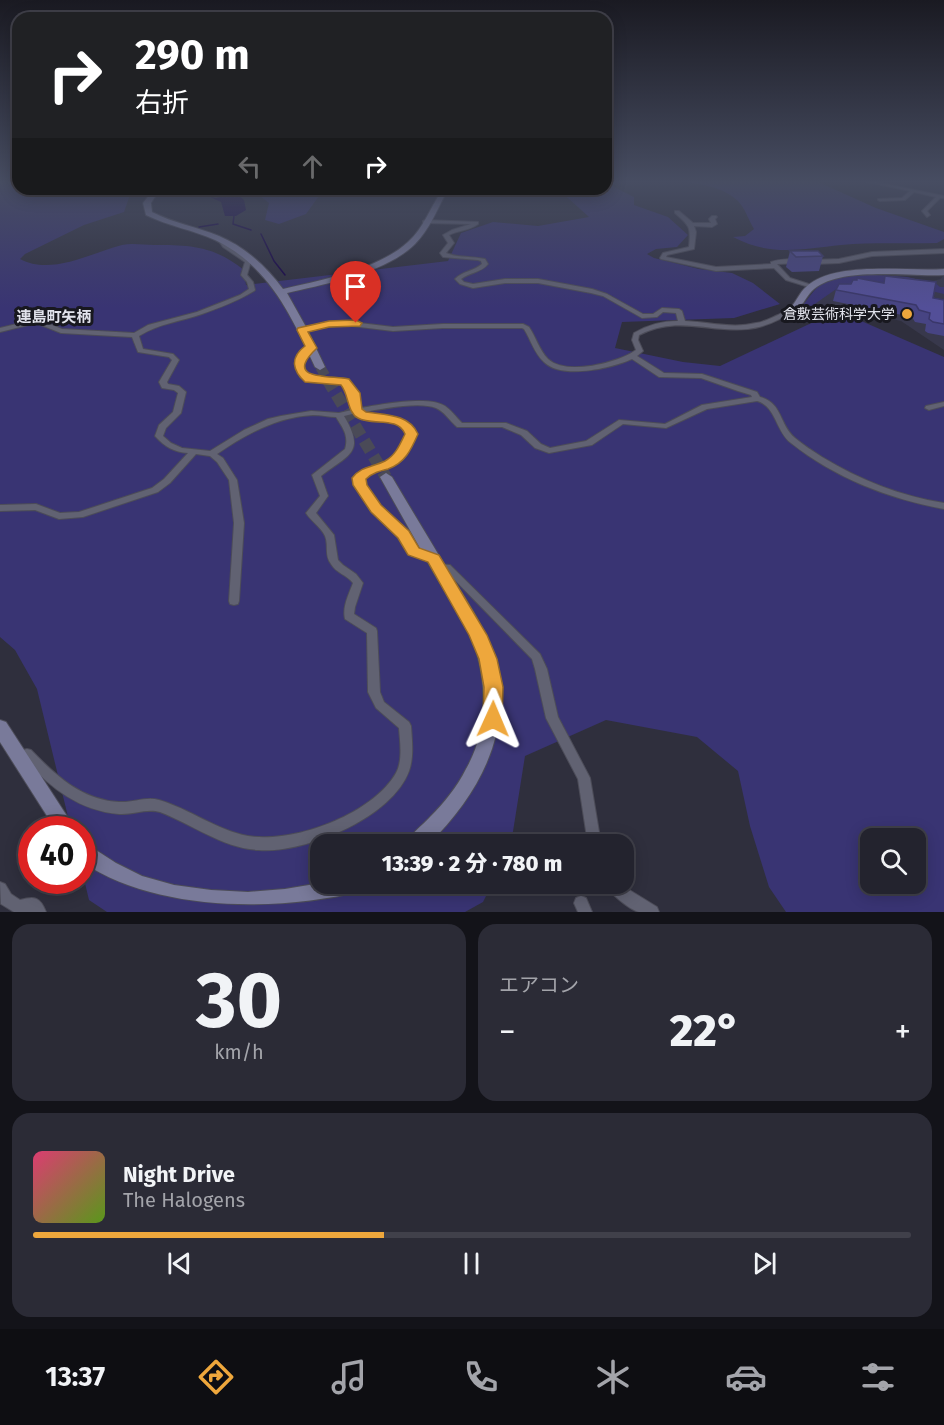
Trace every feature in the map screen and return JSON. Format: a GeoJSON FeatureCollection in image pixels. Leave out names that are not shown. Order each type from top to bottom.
{"type":"FeatureCollection","features":[{"type":"Feature","properties":{"kind":"street"},"geometry":{"type":"LineString","coordinates":[[177,224],[221,240],[256,260],[281,292],[321,367]]}},
{"type":"Feature","properties":{"kind":"street"},"geometry":{"type":"LineString","coordinates":[[281,292],[318,284],[387,259],[410,245],[424,224]]}},
{"type":"Feature","properties":{"kind":"street"},"geometry":{"type":"LineString","coordinates":[[465,224],[476,224],[473,227],[453,230],[446,235],[452,243],[443,253],[453,258],[476,258],[483,260],[485,264],[483,267],[462,275],[458,279],[462,284],[473,286],[505,281],[538,281],[598,293],[642,316],[655,316],[662,310],[679,310],[682,322]]}},
{"type":"Feature","properties":{"kind":"street"},"geometry":{"type":"LineString","coordinates":[[714,224],[692,225],[692,248],[665,254],[663,258],[728,270],[774,266],[788,279],[812,285]]}},
{"type":"Feature","properties":{"kind":"street"},"geometry":{"type":"LineString","coordinates":[[0,330],[38,321],[61,331],[135,335],[150,326],[200,313],[242,296],[252,290],[250,282],[244,275],[248,261],[225,246],[221,240]]}},
{"type":"Feature","properties":{"kind":"street"},"geometry":{"type":"LineString","coordinates":[[774,266],[773,263],[776,261],[807,263],[839,261],[872,254],[944,251]]}},
{"type":"Feature","properties":{"kind":"street"},"geometry":{"type":"LineString","coordinates":[[302,330],[343,323],[393,329],[510,324],[527,328],[542,357],[556,367],[580,368],[634,357],[640,351],[635,340],[636,334],[665,322],[745,327],[758,325],[797,306],[812,285],[828,278],[850,274],[910,275],[944,272]]}},
{"type":"Feature","properties":{"kind":"street"},"geometry":{"type":"LineString","coordinates":[[135,335],[140,351],[174,357],[176,360],[163,382],[165,386],[182,392],[177,413],[162,427],[159,436],[168,446],[212,454],[220,460],[233,480],[236,492],[239,545],[234,602]]}},
{"type":"Feature","properties":{"kind":"street"},"geometry":{"type":"LineString","coordinates":[[311,348],[306,350],[300,365],[304,377],[309,380],[345,382],[354,393],[356,410],[362,415],[400,421],[408,427],[411,434],[402,453],[391,463],[365,472],[359,478],[360,485],[376,508],[403,534],[414,551],[447,567],[536,657],[552,718],[584,778],[593,834]]}},
{"type":"Feature","properties":{"kind":"street"},"geometry":{"type":"LineString","coordinates":[[634,357],[662,375],[702,376],[754,394],[757,399]]}},
{"type":"Feature","properties":{"kind":"street"},"geometry":{"type":"LineString","coordinates":[[212,454],[249,430],[277,418],[313,412],[339,415],[356,410],[422,404],[437,405],[460,425],[503,425],[524,433],[538,446],[549,450],[589,443],[621,422],[666,426],[705,407],[757,399],[765,400],[776,411],[781,428],[786,435],[848,474],[889,493],[944,506]]}},
{"type":"Feature","properties":{"kind":"street"},"geometry":{"type":"LineString","coordinates":[[929,408],[944,404]]}},
{"type":"Feature","properties":{"kind":"street"},"geometry":{"type":"LineString","coordinates":[[18,756],[27,754],[52,781],[79,798],[105,806],[122,808],[158,805],[228,837],[259,844],[319,834],[338,827],[360,815],[388,794],[402,775],[406,759],[405,726],[380,705],[374,692],[372,631],[349,616],[358,583],[352,574],[337,567],[332,560],[330,535],[311,513],[324,496],[316,475],[349,450],[351,444],[352,438],[339,415]]}},
{"type":"Feature","properties":{"kind":"street"},"geometry":{"type":"LineString","coordinates":[[0,508],[36,507],[58,516],[80,515],[155,490],[167,481],[195,451]]}},
{"type":"Feature","properties":{"kind":"street"},"geometry":{"type":"LineString","coordinates":[[386,477],[478,635],[488,659],[493,687],[493,719],[487,743],[461,795],[439,824],[428,834]]}},
{"type":"Feature","properties":{"kind":"street"},"geometry":{"type":"LineString","coordinates":[[0,727],[58,816]]}},
{"type":"Feature","properties":{"kind":"street"},"geometry":{"type":"LineString","coordinates":[[96,864],[136,893],[159,902],[213,911],[245,912],[275,908],[330,894]]}},
{"type":"Feature","properties":{"kind":"street"},"geometry":{"type":"LineString","coordinates":[[0,889],[18,910],[33,904],[39,912]]}},
{"type":"Feature","properties":{"kind":"street"},"geometry":{"type":"LineString","coordinates":[[624,894],[652,912]]}},
{"type":"Feature","properties":{"kind":"shaded area"},"geometry":{"type":"Polygon","coordinates":[[[0,224],[88,224],[25,254],[20,259],[32,264],[58,264],[126,244],[191,247],[212,252],[233,262],[244,270],[246,285],[448,261],[461,233],[488,224],[538,226],[552,224],[675,224],[688,235],[677,247],[656,249],[647,254],[654,258],[699,269],[732,273],[753,283],[780,304],[734,318],[622,322],[615,348],[683,362],[720,366],[822,318],[846,318],[859,320],[944,357],[944,912],[786,912],[769,887],[750,826],[738,771],[697,737],[606,720],[525,756],[513,834],[310,834],[310,894],[487,894],[483,902],[465,912],[107,912],[89,900],[88,894],[96,894],[96,816],[68,816],[37,689],[15,650],[0,637],[0,224]]]}},
{"type":"Feature","properties":{"kind":"shaded area"},"geometry":{"type":"Polygon","coordinates":[[[751,224],[920,224],[944,232],[944,239],[937,243],[853,244],[786,250],[760,247],[733,237],[745,236],[754,229],[751,224]]]}},
{"type":"Feature","properties":{"kind":"shaded area","name":"倉敷芸術科学大学"},"geometry":{"type":"Polygon","coordinates":[[[944,274],[944,350],[901,321],[846,309],[798,309],[819,285],[876,275],[907,277],[936,284],[932,281],[941,279],[944,274]]]}},
{"type":"Feature","properties":{"kind":"shaded area"},"geometry":{"type":"Polygon","coordinates":[[[876,275],[907,277],[936,284],[933,281],[940,287],[944,287],[944,294],[919,288],[839,287],[812,306],[803,305],[819,286],[831,279],[876,275]]]}},
{"type":"Feature","properties":{"kind":"building"},"geometry":{"type":"Polygon","coordinates":[[[790,251],[818,251],[823,256],[796,257],[790,251]]]}},
{"type":"Feature","properties":{"kind":"building"},"geometry":{"type":"Polygon","coordinates":[[[885,276],[936,282],[933,298],[944,300],[944,324],[933,322],[929,319],[930,313],[919,310],[916,305],[836,290],[839,284],[851,284],[857,278],[884,283],[885,276]]]}},
{"type":"Feature","properties":{"kind":"waterway"},"geometry":{"type":"LineString","coordinates":[[199,227],[218,224]]}},
{"type":"Feature","properties":{"kind":"waterway"},"geometry":{"type":"LineString","coordinates":[[233,224],[251,230]]}},
{"type":"Feature","properties":{"kind":"waterway"},"geometry":{"type":"LineString","coordinates":[[261,234],[274,261],[285,275]]}},
{"type":"Feature","properties":{"kind":"tunnel"},"geometry":{"type":"LineString","coordinates":[[320,367],[328,380]]}},
{"type":"Feature","properties":{"kind":"tunnel"},"geometry":{"type":"LineString","coordinates":[[327,379],[386,477]]}},
{"type":"Feature","properties":{"kind":"place","name":"倉敷芸術科学大学"},"geometry":{"type":"Point","coordinates":[907,314]}},
{"type":"Feature","properties":{"kind":"district","name":"連島町矢柄"},"geometry":{"type":"Point","coordinates":[54,317]}},
{"type":"Feature","properties":{"kind":"route"},"geometry":{"type":"LineString","coordinates":[[356,323],[329,324],[302,330],[311,348],[306,350],[300,365],[301,372],[309,380],[345,382],[354,393],[356,410],[362,415],[400,421],[408,427],[411,434],[409,443],[402,453],[391,463],[365,472],[359,478],[360,485],[376,508],[403,534],[414,551],[433,559],[478,635],[488,659],[493,687],[493,719]]}}]}
